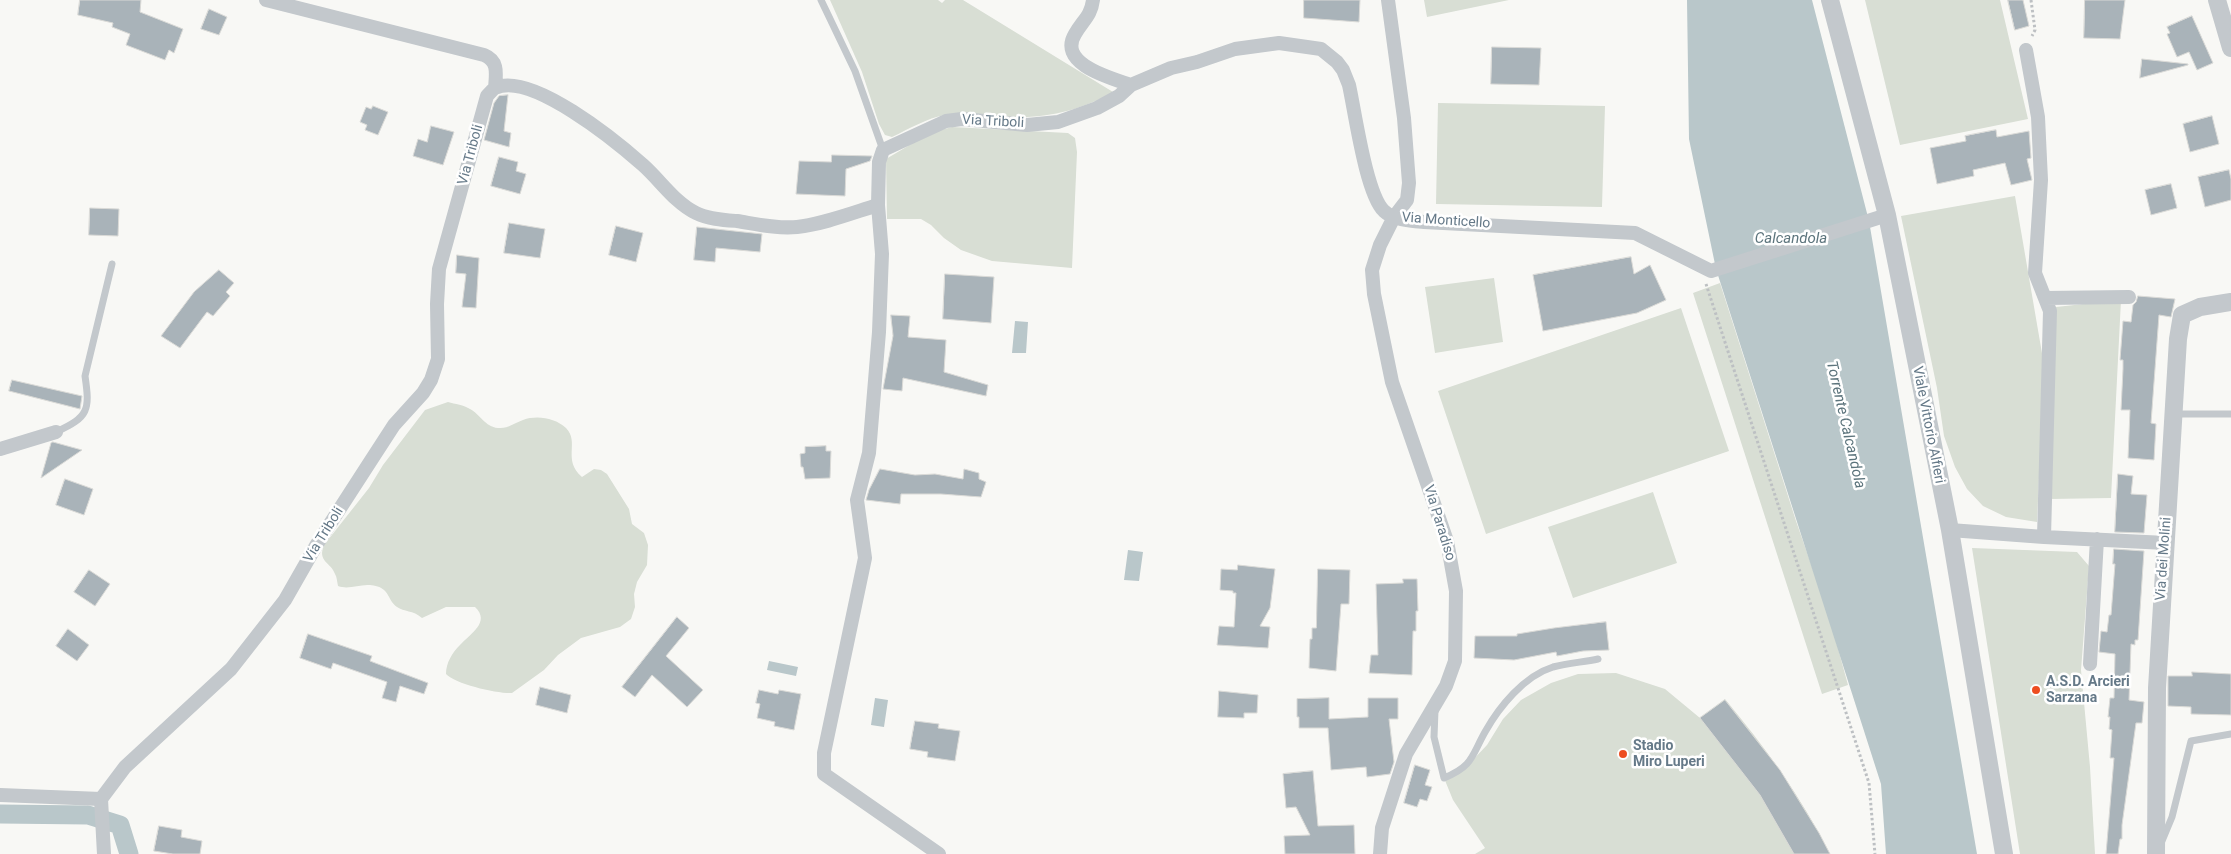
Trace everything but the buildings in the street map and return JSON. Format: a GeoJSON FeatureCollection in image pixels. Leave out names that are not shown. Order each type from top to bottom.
{"type":"FeatureCollection","features":[{"type":"Feature","properties":{"kind":"street"},"geometry":{"type":"LineString","coordinates":[[266,0],[484,55],[490,58],[496,67],[495,88],[506,86],[533,92],[550,98],[576,112],[643,165],[681,202],[696,213],[777,227],[797,227],[878,205]]}},
{"type":"Feature","properties":{"kind":"street"},"geometry":{"type":"LineString","coordinates":[[1093,0],[1092,12],[1071,41],[1071,52],[1076,60],[1108,77],[1132,85]]}},
{"type":"Feature","properties":{"kind":"street","name":"Via Monticello"},"geometry":{"type":"LineString","coordinates":[[1388,0],[1404,118],[1409,183],[1406,200],[1394,217],[1424,222],[1635,233],[1711,270]]}},
{"type":"Feature","properties":{"kind":"street","name":"Viale Vittorio Alfieri"},"geometry":{"type":"LineString","coordinates":[[1830,0],[1887,215],[1950,530],[2004,854]]}},
{"type":"Feature","properties":{"kind":"street"},"geometry":{"type":"LineString","coordinates":[[2217,0],[2231,48]]}},
{"type":"Feature","properties":{"kind":"street","name":"Via Triboli"},"geometry":{"type":"LineString","coordinates":[[884,150],[946,121],[962,119],[1027,125],[1058,122],[1097,108],[1119,96],[1132,85],[1171,68],[1197,62],[1235,48],[1279,43],[1312,46],[1330,55],[1343,70],[1349,85],[1370,182],[1378,203],[1384,212],[1394,217]]}},
{"type":"Feature","properties":{"kind":"street"},"geometry":{"type":"LineString","coordinates":[[2026,50],[2038,117],[2041,180],[2035,273],[2050,311],[2044,537]]}},
{"type":"Feature","properties":{"kind":"street","name":"Via Triboli"},"geometry":{"type":"LineString","coordinates":[[100,803],[125,767],[231,669],[285,600],[317,544],[394,426],[424,393],[431,380],[438,359],[437,304],[439,269],[487,96],[495,88]]}},
{"type":"Feature","properties":{"kind":"street"},"geometry":{"type":"LineString","coordinates":[[884,150],[879,162],[878,205],[882,254],[879,332],[869,453],[857,500],[865,558],[824,753],[824,774],[939,854]]}},
{"type":"Feature","properties":{"kind":"street"},"geometry":{"type":"LineString","coordinates":[[1711,270],[1887,215]]}},
{"type":"Feature","properties":{"kind":"street","name":"Via Paradiso"},"geometry":{"type":"LineString","coordinates":[[1380,854],[1382,828],[1406,754],[1446,686],[1455,661],[1456,591],[1447,541],[1392,382],[1374,294],[1372,270],[1380,245],[1394,217]]}},
{"type":"Feature","properties":{"kind":"street"},"geometry":{"type":"LineString","coordinates":[[2045,298],[2129,297]]}},
{"type":"Feature","properties":{"kind":"street","name":"Via dei Molini"},"geometry":{"type":"LineString","coordinates":[[2156,854],[2157,688],[2178,338],[2182,315],[2200,306],[2231,302]]}},
{"type":"Feature","properties":{"kind":"street"},"geometry":{"type":"LineString","coordinates":[[0,449],[56,432]]}},
{"type":"Feature","properties":{"kind":"street"},"geometry":{"type":"LineString","coordinates":[[1950,530],[2166,543]]}},
{"type":"Feature","properties":{"kind":"street"},"geometry":{"type":"LineString","coordinates":[[2090,664],[2098,539]]}},
{"type":"Feature","properties":{"kind":"street"},"geometry":{"type":"LineString","coordinates":[[0,795],[100,803],[104,854]]}},
{"type":"Feature","properties":{"kind":"lane"},"geometry":{"type":"LineString","coordinates":[[820,0],[855,71],[884,150]]}},
{"type":"Feature","properties":{"kind":"lane"},"geometry":{"type":"LineString","coordinates":[[56,432],[76,423],[87,411],[85,376],[112,264]]}},
{"type":"Feature","properties":{"kind":"lane"},"geometry":{"type":"LineString","coordinates":[[2173,414],[2231,414]]}},
{"type":"Feature","properties":{"kind":"lane"},"geometry":{"type":"LineString","coordinates":[[1435,705],[1434,737],[1444,778],[1460,772],[1470,764],[1486,731],[1500,709],[1522,687],[1553,667],[1598,659]]}},
{"type":"Feature","properties":{"kind":"lane"},"geometry":{"type":"LineString","coordinates":[[2156,854],[2172,817],[2191,741],[2231,734]]}},
{"type":"Feature","properties":{"kind":"path"},"geometry":{"type":"LineString","coordinates":[[2026,50],[2035,30],[2031,0]]}},
{"type":"Feature","properties":{"kind":"path"},"geometry":{"type":"LineString","coordinates":[[1711,270],[1703,276],[1869,783],[1875,854]]}},
{"type":"Feature","properties":{"kind":"shaded area"},"geometry":{"type":"Polygon","coordinates":[[[830,0],[938,0],[942,3],[945,0],[963,0],[1113,92],[1083,106],[1054,114],[1024,117],[945,115],[925,121],[892,137],[885,135],[879,124],[862,72],[830,0]]]}},
{"type":"Feature","properties":{"kind":"shaded area"},"geometry":{"type":"Polygon","coordinates":[[[1424,0],[1509,0],[1427,17],[1424,0]]]}},
{"type":"Feature","properties":{"kind":"shaded area"},"geometry":{"type":"Polygon","coordinates":[[[1865,0],[2000,0],[2028,119],[1900,145],[1865,0]]]}},
{"type":"Feature","properties":{"kind":"shaded area"},"geometry":{"type":"Polygon","coordinates":[[[1438,103],[1605,106],[1602,207],[1436,204],[1438,103]]]}},
{"type":"Feature","properties":{"kind":"shaded area"},"geometry":{"type":"Polygon","coordinates":[[[952,127],[1068,133],[1075,138],[1077,152],[1072,268],[992,261],[961,250],[921,219],[887,219],[886,159],[930,133],[952,127]]]}},
{"type":"Feature","properties":{"kind":"shaded area"},"geometry":{"type":"Polygon","coordinates":[[[2015,196],[2044,365],[2037,522],[2006,517],[1983,506],[1967,489],[1955,467],[1944,436],[1937,388],[1901,216],[2015,196]]]}},
{"type":"Feature","properties":{"kind":"shaded area"},"geometry":{"type":"Polygon","coordinates":[[[1494,278],[1503,342],[1435,353],[1425,287],[1494,278]]]}},
{"type":"Feature","properties":{"kind":"shaded area"},"geometry":{"type":"Polygon","coordinates":[[[1720,283],[1796,521],[1829,616],[1848,685],[1822,694],[1693,293],[1720,283]]]}},
{"type":"Feature","properties":{"kind":"shaded area"},"geometry":{"type":"Polygon","coordinates":[[[2121,300],[2111,498],[2050,499],[2056,307],[2121,300]]]}},
{"type":"Feature","properties":{"kind":"shaded area"},"geometry":{"type":"Polygon","coordinates":[[[1681,308],[1729,451],[1486,534],[1438,391],[1681,308]]]}},
{"type":"Feature","properties":{"kind":"shaded area"},"geometry":{"type":"Polygon","coordinates":[[[448,402],[474,411],[493,427],[505,428],[528,418],[546,418],[562,425],[570,433],[572,439],[572,458],[576,471],[582,477],[594,469],[601,470],[607,474],[629,509],[632,524],[644,533],[648,545],[647,565],[637,582],[634,594],[635,607],[631,619],[620,627],[581,638],[558,655],[544,670],[512,693],[477,688],[451,678],[446,674],[448,662],[452,655],[480,623],[481,618],[475,607],[446,607],[422,618],[397,607],[385,591],[377,586],[338,586],[333,570],[322,555],[324,545],[369,488],[383,465],[425,410],[448,402]]]}},
{"type":"Feature","properties":{"kind":"shaded area"},"geometry":{"type":"Polygon","coordinates":[[[1653,492],[1677,563],[1573,598],[1548,527],[1653,492]]]}},
{"type":"Feature","properties":{"kind":"shaded area"},"geometry":{"type":"Polygon","coordinates":[[[1972,548],[2077,552],[2089,566],[2081,670],[2090,767],[2095,854],[2020,854],[1972,548]]]}},
{"type":"Feature","properties":{"kind":"shaded area","name":"Stadio Miro Luperi"},"geometry":{"type":"Polygon","coordinates":[[[1616,673],[1665,689],[1700,718],[1725,699],[1782,774],[1830,854],[1475,854],[1485,848],[1453,800],[1444,778],[1469,764],[1487,745],[1503,719],[1521,700],[1551,683],[1578,674],[1616,673]]]}},
{"type":"Feature","properties":{"kind":"water","name":"Calcandola"},"geometry":{"type":"Polygon","coordinates":[[[1687,0],[1812,0],[1869,221],[1977,854],[1886,854],[1881,784],[1716,269],[1689,139],[1687,0]]]}},
{"type":"Feature","properties":{"kind":"water"},"geometry":{"type":"Polygon","coordinates":[[[1015,321],[1028,322],[1026,353],[1012,353],[1015,321]]]}},
{"type":"Feature","properties":{"kind":"water"},"geometry":{"type":"Polygon","coordinates":[[[1128,550],[1143,552],[1139,581],[1124,580],[1128,550]]]}},
{"type":"Feature","properties":{"kind":"water"},"geometry":{"type":"Polygon","coordinates":[[[769,661],[798,667],[796,676],[767,670],[769,661]]]}},
{"type":"Feature","properties":{"kind":"water"},"geometry":{"type":"Polygon","coordinates":[[[875,698],[888,700],[884,727],[871,725],[875,698]]]}},
{"type":"Feature","properties":{"kind":"waterway"},"geometry":{"type":"LineString","coordinates":[[0,814],[88,815],[120,825],[129,854]]}},
{"type":"Feature","properties":{"kind":"place","name":"A.S.D. Arcieri Sarzana"},"geometry":{"type":"Point","coordinates":[2036,690]}},
{"type":"Feature","properties":{"kind":"place","name":"Stadio Miro Luperi"},"geometry":{"type":"Point","coordinates":[1623,754]}},
{"type":"Feature","properties":{"kind":"water label","name":"Torrente Calcandola"},"geometry":{"type":"Point","coordinates":[1845,425]}}]}
